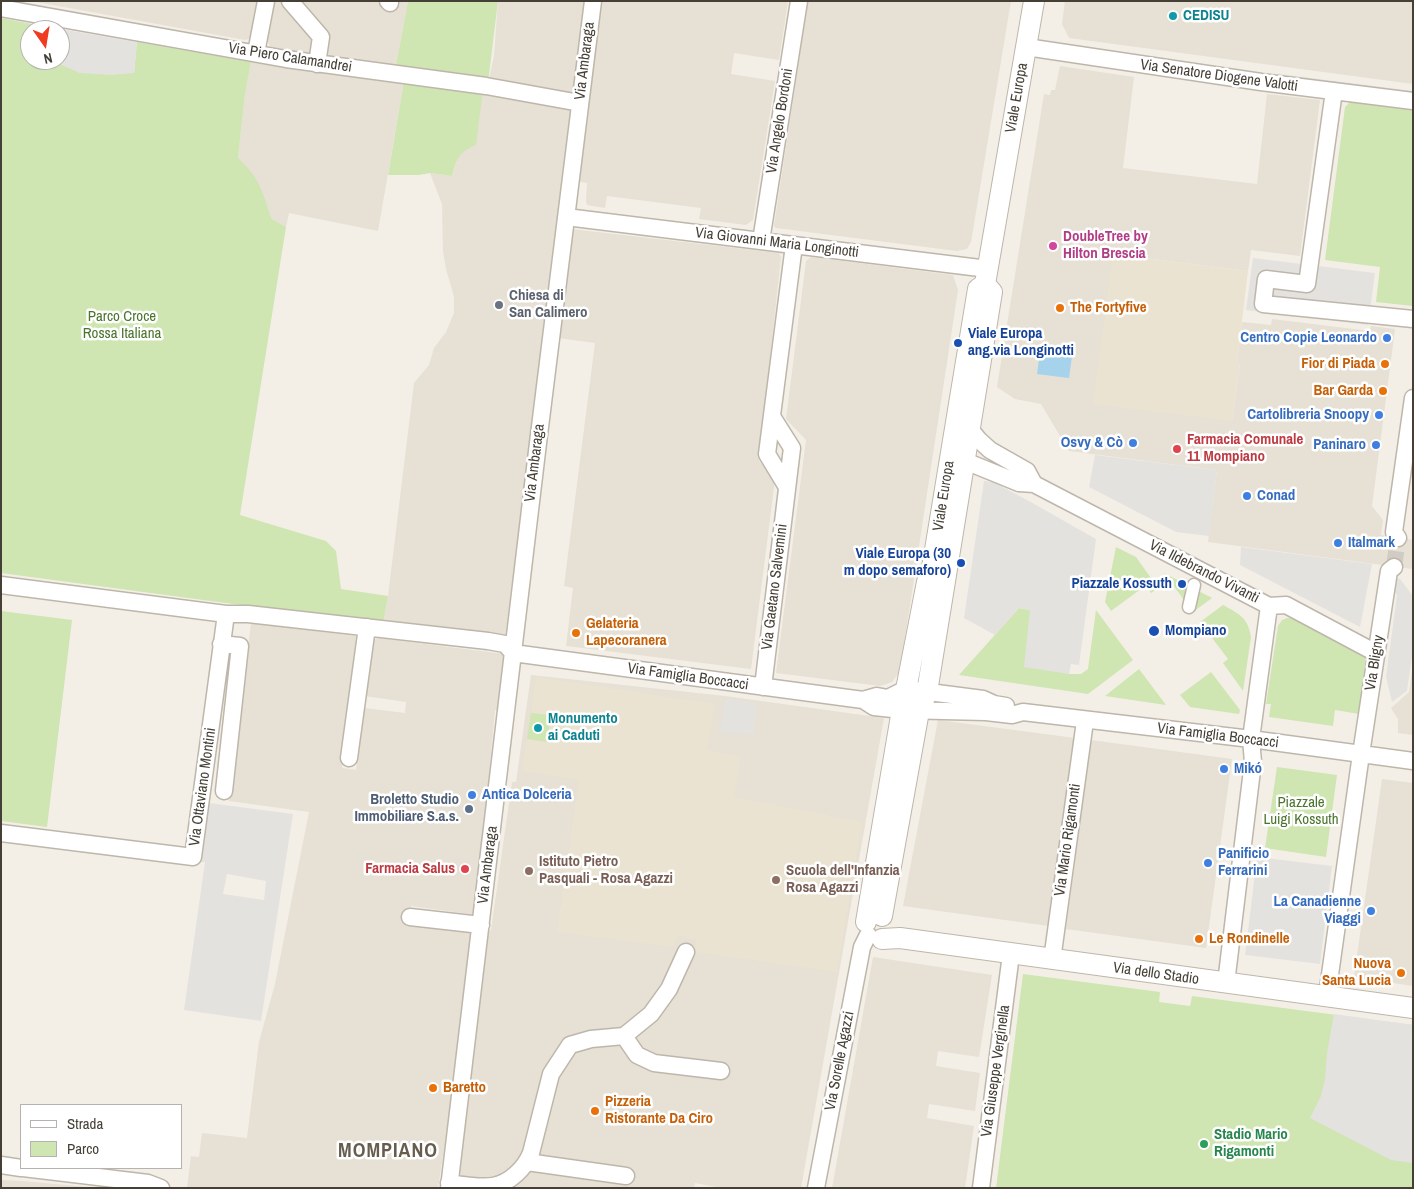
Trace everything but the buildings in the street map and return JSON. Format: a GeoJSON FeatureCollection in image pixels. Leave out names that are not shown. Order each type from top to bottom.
{"type":"FeatureCollection","features":[{"type":"Feature","properties":{"kind":"street"},"geometry":{"type":"LineString","coordinates":[[256,53],[266,1]]}},
{"type":"Feature","properties":{"kind":"street"},"geometry":{"type":"LineString","coordinates":[[290,1],[321,37],[317,64]]}},
{"type":"Feature","properties":{"kind":"street","name":"Via Ambaraga"},"geometry":{"type":"LineString","coordinates":[[449,1186],[593,1]]}},
{"type":"Feature","properties":{"kind":"street","name":"Via Angelo Bordoni"},"geometry":{"type":"LineString","coordinates":[[761,241],[799,1]]}},
{"type":"Feature","properties":{"kind":"street","name":"Viale Europa"},"geometry":{"type":"LineString","coordinates":[[911,711],[906,689],[926,582],[932,568],[978,289],[987,277],[1034,1]]}},
{"type":"Feature","properties":{"kind":"street","name":"Via Piero Calamandrei"},"geometry":{"type":"LineString","coordinates":[[1,8],[317,64],[486,86],[580,103]]}},
{"type":"Feature","properties":{"kind":"street","name":"Via Senatore Diogene Valotti"},"geometry":{"type":"LineString","coordinates":[[1026,48],[1334,92],[1413,101]]}},
{"type":"Feature","properties":{"kind":"street"},"geometry":{"type":"LineString","coordinates":[[1334,92],[1307,284],[1266,279],[1264,304],[1413,319]]}},
{"type":"Feature","properties":{"kind":"street","name":"Via Giovanni Maria Longinotti"},"geometry":{"type":"LineString","coordinates":[[566,217],[794,245],[987,277]]}},
{"type":"Feature","properties":{"kind":"street"},"geometry":{"type":"LineString","coordinates":[[787,487],[767,454],[794,245]]}},
{"type":"Feature","properties":{"kind":"street","name":"Viale Europa"},"geometry":{"type":"LineString","coordinates":[[911,711],[927,692],[992,292],[987,277]]}},
{"type":"Feature","properties":{"kind":"street"},"geometry":{"type":"LineString","coordinates":[[961,395],[965,406],[958,447],[961,457],[965,461]]}},
{"type":"Feature","properties":{"kind":"street"},"geometry":{"type":"LineString","coordinates":[[1394,535],[1413,398]]}},
{"type":"Feature","properties":{"kind":"street","name":"Via Gaetano Salvemini"},"geometry":{"type":"LineString","coordinates":[[763,686],[792,448],[773,418]]}},
{"type":"Feature","properties":{"kind":"street","name":"Via Ildebrando Vivanti"},"geometry":{"type":"LineString","coordinates":[[970,429],[990,450],[1027,471],[1034,484]]}},
{"type":"Feature","properties":{"kind":"street","name":"Via Ildebrando Vivanti"},"geometry":{"type":"LineString","coordinates":[[965,461],[1019,484],[1034,484],[1269,606],[1286,605],[1376,652]]}},
{"type":"Feature","properties":{"kind":"street","name":"Via Bligny"},"geometry":{"type":"LineString","coordinates":[[1361,754],[1389,568]]}},
{"type":"Feature","properties":{"kind":"street"},"geometry":{"type":"LineString","coordinates":[[1,585],[226,614],[248,614],[506,644],[513,653]]}},
{"type":"Feature","properties":{"kind":"street"},"geometry":{"type":"LineString","coordinates":[[1189,607],[1194,585]]}},
{"type":"Feature","properties":{"kind":"street"},"geometry":{"type":"LineString","coordinates":[[1226,983],[1253,762],[1251,739],[1269,606]]}},
{"type":"Feature","properties":{"kind":"street","name":"Via Ottaviano Montini"},"geometry":{"type":"LineString","coordinates":[[1,833],[193,857],[226,614]]}},
{"type":"Feature","properties":{"kind":"street"},"geometry":{"type":"LineString","coordinates":[[349,758],[367,627]]}},
{"type":"Feature","properties":{"kind":"street","name":"Via Ottaviano Montini"},"geometry":{"type":"LineString","coordinates":[[221,644],[240,646],[224,791]]}},
{"type":"Feature","properties":{"kind":"street","name":"Via Famiglia Boccacci"},"geometry":{"type":"LineString","coordinates":[[513,653],[863,700],[877,696],[888,698],[906,689],[984,699],[994,704],[1018,708],[1023,712]]}},
{"type":"Feature","properties":{"kind":"street","name":"Via Famiglia Boccacci"},"geometry":{"type":"LineString","coordinates":[[863,700],[874,707],[911,711],[986,712],[1012,715],[1023,712],[1251,739],[1413,761]]}},
{"type":"Feature","properties":{"kind":"street","name":"Via Sorelle Agazzi"},"geometry":{"type":"LineString","coordinates":[[816,1188],[862,947],[881,928],[911,711]]}},
{"type":"Feature","properties":{"kind":"street","name":"Via Mario Rigamonti"},"geometry":{"type":"LineString","coordinates":[[1052,960],[1085,720]]}},
{"type":"Feature","properties":{"kind":"street"},"geometry":{"type":"LineString","coordinates":[[209,741],[229,744]]}},
{"type":"Feature","properties":{"kind":"street"},"geometry":{"type":"LineString","coordinates":[[1327,996],[1361,754]]}},
{"type":"Feature","properties":{"kind":"street","name":"Via Ambaraga"},"geometry":{"type":"LineString","coordinates":[[410,917],[481,925]]}},
{"type":"Feature","properties":{"kind":"street","name":"Via dello Stadio"},"geometry":{"type":"LineString","coordinates":[[881,928],[1011,954],[1413,1008]]}},
{"type":"Feature","properties":{"kind":"street"},"geometry":{"type":"LineString","coordinates":[[449,1186],[493,1186],[511,1178],[527,1162],[551,1074],[570,1046],[591,1039],[624,1036],[651,1014],[669,989],[686,952]]}},
{"type":"Feature","properties":{"kind":"street","name":"Via Giuseppe Verginella"},"geometry":{"type":"LineString","coordinates":[[981,1188],[1011,954]]}},
{"type":"Feature","properties":{"kind":"street"},"geometry":{"type":"LineString","coordinates":[[624,1036],[637,1055],[654,1062],[721,1071]]}},
{"type":"Feature","properties":{"kind":"street"},"geometry":{"type":"LineString","coordinates":[[527,1162],[626,1176]]}},
{"type":"Feature","properties":{"kind":"street"},"geometry":{"type":"LineString","coordinates":[[1,1165],[20,1168]]}},
{"type":"Feature","properties":{"kind":"street"},"geometry":{"type":"LineString","coordinates":[[30,1169],[148,1183],[161,1188]]}},
{"type":"Feature","properties":{"kind":"shaded area"},"geometry":{"type":"Polygon","coordinates":[[[31,1],[408,1],[395,71],[271,49],[267,39],[251,36],[245,40],[31,1]]]}},
{"type":"Feature","properties":{"kind":"shaded area"},"geometry":{"type":"Polygon","coordinates":[[[498,1],[586,1],[574,99],[488,83],[494,56],[498,1]]]}},
{"type":"Feature","properties":{"kind":"shaded area"},"geometry":{"type":"Polygon","coordinates":[[[602,1],[788,1],[779,60],[734,53],[731,74],[775,81],[753,220],[746,225],[699,219],[701,208],[607,196],[605,208],[587,205],[587,183],[575,181],[602,1]]]}},
{"type":"Feature","properties":{"kind":"shaded area"},"geometry":{"type":"Polygon","coordinates":[[[808,1],[1011,1],[971,242],[967,249],[957,251],[776,228],[774,226],[808,1]]]}},
{"type":"Feature","properties":{"kind":"shaded area"},"geometry":{"type":"Polygon","coordinates":[[[1065,1],[1413,1],[1413,84],[1069,38],[1062,24],[1065,1]]]}},
{"type":"Feature","properties":{"kind":"shaded area"},"geometry":{"type":"Polygon","coordinates":[[[70,31],[137,42],[134,73],[111,75],[80,73],[70,69],[70,31]]]}},
{"type":"Feature","properties":{"kind":"shaded area"},"geometry":{"type":"Polygon","coordinates":[[[251,62],[404,81],[378,231],[289,213],[286,227],[272,219],[267,205],[238,158],[245,93],[251,62]]]}},
{"type":"Feature","properties":{"kind":"shaded area"},"geometry":{"type":"Polygon","coordinates":[[[1060,66],[1134,77],[1123,168],[1257,184],[1267,94],[1320,100],[1300,256],[1251,250],[1248,271],[1113,254],[1232,421],[1240,364],[1237,363],[1242,322],[1271,325],[1272,319],[1370,331],[1371,326],[1395,329],[1372,506],[1383,520],[1381,535],[1413,540],[1413,569],[1208,542],[1217,470],[1069,451],[1041,404],[1015,399],[997,387],[1044,94],[1050,95],[1051,90],[1055,90],[1060,66]]]}},
{"type":"Feature","properties":{"kind":"shaded area"},"geometry":{"type":"Polygon","coordinates":[[[1279,74],[1413,91],[1413,96],[1278,79],[1279,74]]]}},
{"type":"Feature","properties":{"kind":"shaded area"},"geometry":{"type":"Polygon","coordinates":[[[483,89],[566,105],[573,111],[505,638],[383,624],[414,383],[429,365],[434,348],[446,332],[454,313],[454,297],[443,251],[442,204],[430,173],[452,176],[458,157],[465,149],[478,117],[483,89]]]}},
{"type":"Feature","properties":{"kind":"shaded area"},"geometry":{"type":"Polygon","coordinates":[[[571,229],[779,253],[781,257],[759,461],[775,479],[751,669],[566,646],[573,588],[564,586],[595,343],[558,338],[571,229]]]}},
{"type":"Feature","properties":{"kind":"shaded area"},"geometry":{"type":"Polygon","coordinates":[[[1113,254],[1248,271],[1237,363],[1240,363],[1232,421],[1093,404],[1113,254]]]}},
{"type":"Feature","properties":{"kind":"shaded area"},"geometry":{"type":"Polygon","coordinates":[[[811,257],[953,275],[958,290],[900,671],[892,682],[880,686],[776,673],[806,440],[786,419],[806,261],[811,257]]]}},
{"type":"Feature","properties":{"kind":"shaded area"},"geometry":{"type":"Polygon","coordinates":[[[1253,258],[1375,273],[1368,325],[1246,310],[1253,258]]]}},
{"type":"Feature","properties":{"kind":"shaded area"},"geometry":{"type":"Polygon","coordinates":[[[1095,455],[1217,470],[1209,536],[1176,532],[1089,487],[1095,455]]]}},
{"type":"Feature","properties":{"kind":"shaded area"},"geometry":{"type":"Polygon","coordinates":[[[984,481],[993,482],[1096,539],[1079,665],[1071,664],[1069,674],[1024,667],[1030,610],[1019,608],[995,635],[964,618],[984,481]]]}},
{"type":"Feature","properties":{"kind":"shaded area"},"geometry":{"type":"Polygon","coordinates":[[[1241,547],[1372,564],[1360,627],[1240,565],[1241,547]]]}},
{"type":"Feature","properties":{"kind":"shaded area"},"geometry":{"type":"Polygon","coordinates":[[[1390,578],[1400,579],[1413,596],[1413,650],[1407,691],[1392,702],[1386,677],[1397,595],[1389,583],[1390,578]]]}},
{"type":"Feature","properties":{"kind":"shaded area"},"geometry":{"type":"Polygon","coordinates":[[[251,623],[356,636],[342,768],[356,770],[364,708],[405,713],[406,702],[365,696],[371,641],[378,638],[505,654],[498,710],[495,710],[476,915],[411,906],[407,918],[478,929],[438,1188],[187,1188],[191,1156],[199,1157],[202,1133],[247,1138],[259,1042],[275,984],[309,812],[229,801],[251,623]]]}},
{"type":"Feature","properties":{"kind":"shaded area"},"geometry":{"type":"Polygon","coordinates":[[[1413,664],[1413,735],[1398,733],[1398,719],[1391,708],[1409,692],[1413,664]]]}},
{"type":"Feature","properties":{"kind":"shaded area"},"geometry":{"type":"Polygon","coordinates":[[[531,675],[725,696],[884,718],[801,1188],[722,1188],[695,1183],[694,1188],[453,1188],[488,931],[491,930],[512,782],[516,782],[531,675]]]}},
{"type":"Feature","properties":{"kind":"shaded area"},"geometry":{"type":"Polygon","coordinates":[[[536,677],[715,704],[707,750],[741,756],[734,797],[862,822],[837,972],[696,952],[697,940],[678,936],[674,947],[557,932],[579,780],[522,771],[527,739],[547,741],[551,716],[531,712],[536,677]]]}},
{"type":"Feature","properties":{"kind":"shaded area"},"geometry":{"type":"Polygon","coordinates":[[[725,699],[757,703],[753,735],[720,732],[725,699]]]}},
{"type":"Feature","properties":{"kind":"shaded area"},"geometry":{"type":"Polygon","coordinates":[[[938,720],[1075,738],[1049,926],[903,906],[938,720]]]}},
{"type":"Feature","properties":{"kind":"shaded area"},"geometry":{"type":"Polygon","coordinates":[[[1091,740],[1232,759],[1206,948],[1066,929],[1091,740]]]}},
{"type":"Feature","properties":{"kind":"shaded area"},"geometry":{"type":"Polygon","coordinates":[[[1382,779],[1413,783],[1413,986],[1354,977],[1382,779]]]}},
{"type":"Feature","properties":{"kind":"shaded area"},"geometry":{"type":"Polygon","coordinates":[[[209,803],[293,814],[261,1021],[184,1010],[205,862],[200,862],[209,803]],[[227,874],[223,894],[264,900],[266,881],[227,874]]]}},
{"type":"Feature","properties":{"kind":"shaded area"},"geometry":{"type":"Polygon","coordinates":[[[1257,857],[1332,866],[1320,964],[1245,955],[1257,857]]]}},
{"type":"Feature","properties":{"kind":"shaded area"},"geometry":{"type":"Polygon","coordinates":[[[873,957],[992,975],[979,1057],[938,1051],[936,1066],[980,1073],[975,1111],[929,1104],[927,1118],[974,1126],[965,1188],[832,1188],[873,957]]]}},
{"type":"Feature","properties":{"kind":"shaded area"},"geometry":{"type":"Polygon","coordinates":[[[1334,1014],[1413,1025],[1413,1163],[1391,1160],[1310,1118],[1321,1096],[1325,1079],[1327,1053],[1334,1014]]]}},
{"type":"Feature","properties":{"kind":"shaded area"},"geometry":{"type":"Polygon","coordinates":[[[1,1180],[23,1181],[98,1188],[1,1188],[1,1180]]]}},
{"type":"Feature","properties":{"kind":"green space"},"geometry":{"type":"Polygon","coordinates":[[[408,1],[498,1],[488,83],[395,71],[408,1]]]}},
{"type":"Feature","properties":{"kind":"green space","name":"Parco Croce Rossa Italiana"},"geometry":{"type":"Polygon","coordinates":[[[1,18],[20,22],[20,70],[70,70],[70,65],[134,73],[137,42],[251,62],[245,94],[238,158],[256,179],[272,219],[286,227],[240,515],[326,541],[336,551],[341,589],[388,596],[383,624],[1,573],[1,18]]]}},
{"type":"Feature","properties":{"kind":"green space"},"geometry":{"type":"Polygon","coordinates":[[[404,81],[483,89],[476,145],[462,153],[455,165],[452,176],[430,173],[388,175],[404,81]]]}},
{"type":"Feature","properties":{"kind":"green space"},"geometry":{"type":"Polygon","coordinates":[[[1351,101],[1413,110],[1413,306],[1376,302],[1380,267],[1325,260],[1345,107],[1351,101]]]}},
{"type":"Feature","properties":{"kind":"green space"},"geometry":{"type":"Polygon","coordinates":[[[1116,547],[1136,557],[1158,588],[1151,593],[1145,586],[1111,611],[1105,602],[1116,547]]]}},
{"type":"Feature","properties":{"kind":"green space"},"geometry":{"type":"Polygon","coordinates":[[[1164,573],[1212,598],[1193,612],[1164,573]]]}},
{"type":"Feature","properties":{"kind":"green space"},"geometry":{"type":"Polygon","coordinates":[[[1223,605],[1242,617],[1250,630],[1251,637],[1243,691],[1223,663],[1228,659],[1200,622],[1223,605]]]}},
{"type":"Feature","properties":{"kind":"green space"},"geometry":{"type":"Polygon","coordinates":[[[1019,608],[1030,610],[1069,674],[1081,674],[1088,669],[1096,610],[1133,660],[1088,694],[959,675],[1019,608]]]}},
{"type":"Feature","properties":{"kind":"green space"},"geometry":{"type":"Polygon","coordinates":[[[1,611],[72,620],[47,827],[1,821],[1,611]]]}},
{"type":"Feature","properties":{"kind":"green space"},"geometry":{"type":"Polygon","coordinates":[[[1294,618],[1366,655],[1359,714],[1335,710],[1333,726],[1269,717],[1271,704],[1266,704],[1278,626],[1282,620],[1294,618]]]}},
{"type":"Feature","properties":{"kind":"green space"},"geometry":{"type":"Polygon","coordinates":[[[1139,669],[1166,705],[1105,696],[1139,669]]]}},
{"type":"Feature","properties":{"kind":"green space"},"geometry":{"type":"Polygon","coordinates":[[[1211,672],[1240,710],[1239,714],[1190,707],[1180,695],[1211,672]]]}},
{"type":"Feature","properties":{"kind":"green space"},"geometry":{"type":"Polygon","coordinates":[[[531,713],[551,715],[547,742],[527,739],[531,713]]]}},
{"type":"Feature","properties":{"kind":"green space","name":"Piazzale Luigi Kossuth"},"geometry":{"type":"Polygon","coordinates":[[[1277,767],[1337,775],[1326,857],[1265,848],[1277,767]]]}},
{"type":"Feature","properties":{"kind":"green space","name":"Stadio Mario Rigamonti"},"geometry":{"type":"Polygon","coordinates":[[[1023,974],[1160,992],[1159,1002],[1190,1006],[1192,996],[1413,1025],[1413,1188],[996,1188],[1023,974]]]}},
{"type":"Feature","properties":{"kind":"water"},"geometry":{"type":"Polygon","coordinates":[[[1040,352],[1072,356],[1069,378],[1037,374],[1040,352]]]}},
{"type":"Feature","properties":{"kind":"tunnel"},"geometry":{"type":"LineString","coordinates":[[1394,567],[1398,538]]}},
{"type":"Feature","properties":{"kind":"place","name":"CEDISU"},"geometry":{"type":"Point","coordinates":[1173,16]}},
{"type":"Feature","properties":{"kind":"place","name":"DoubleTree by Hilton Brescia"},"geometry":{"type":"Point","coordinates":[1053,246]}},
{"type":"Feature","properties":{"kind":"place","name":"Chiesa di San Calimero"},"geometry":{"type":"Point","coordinates":[499,305]}},
{"type":"Feature","properties":{"kind":"place","name":"The Fortyfive"},"geometry":{"type":"Point","coordinates":[1060,308]}},
{"type":"Feature","properties":{"kind":"place","name":"Centro Copie Leonardo"},"geometry":{"type":"Point","coordinates":[1387,338]}},
{"type":"Feature","properties":{"kind":"place","name":"Viale Europa ang.via Longinotti"},"geometry":{"type":"Point","coordinates":[958,343]}},
{"type":"Feature","properties":{"kind":"place","name":"Fior di Piada"},"geometry":{"type":"Point","coordinates":[1385,364]}},
{"type":"Feature","properties":{"kind":"place","name":"Bar Garda"},"geometry":{"type":"Point","coordinates":[1383,391]}},
{"type":"Feature","properties":{"kind":"place","name":"Cartolibreria Snoopy"},"geometry":{"type":"Point","coordinates":[1379,415]}},
{"type":"Feature","properties":{"kind":"place","name":"Osvy & Cò"},"geometry":{"type":"Point","coordinates":[1133,443]}},
{"type":"Feature","properties":{"kind":"place","name":"Paninaro"},"geometry":{"type":"Point","coordinates":[1376,445]}},
{"type":"Feature","properties":{"kind":"place","name":"Farmacia Comunale 11 Mompiano"},"geometry":{"type":"Point","coordinates":[1177,449]}},
{"type":"Feature","properties":{"kind":"place","name":"Conad"},"geometry":{"type":"Point","coordinates":[1247,496]}},
{"type":"Feature","properties":{"kind":"place","name":"Italmark"},"geometry":{"type":"Point","coordinates":[1338,543]}},
{"type":"Feature","properties":{"kind":"place","name":"Viale Europa (30 m dopo semaforo)"},"geometry":{"type":"Point","coordinates":[961,563]}},
{"type":"Feature","properties":{"kind":"place","name":"Piazzale Kossuth"},"geometry":{"type":"Point","coordinates":[1182,584]}},
{"type":"Feature","properties":{"kind":"place","name":"Mompiano"},"geometry":{"type":"Point","coordinates":[1154,631]}},
{"type":"Feature","properties":{"kind":"place","name":"Gelateria Lapecoranera"},"geometry":{"type":"Point","coordinates":[576,633]}},
{"type":"Feature","properties":{"kind":"place","name":"Monumento ai Caduti"},"geometry":{"type":"Point","coordinates":[538,728]}},
{"type":"Feature","properties":{"kind":"place","name":"Mikó"},"geometry":{"type":"Point","coordinates":[1224,769]}},
{"type":"Feature","properties":{"kind":"place","name":"Antica Dolceria"},"geometry":{"type":"Point","coordinates":[472,795]}},
{"type":"Feature","properties":{"kind":"place","name":"Broletto Studio Immobiliare S.a.s."},"geometry":{"type":"Point","coordinates":[469,809]}},
{"type":"Feature","properties":{"kind":"place","name":"Panificio Ferrarini"},"geometry":{"type":"Point","coordinates":[1208,863]}},
{"type":"Feature","properties":{"kind":"place","name":"Farmacia Salus"},"geometry":{"type":"Point","coordinates":[465,869]}},
{"type":"Feature","properties":{"kind":"place","name":"Istituto Pietro Pasquali - Rosa Agazzi"},"geometry":{"type":"Point","coordinates":[529,871]}},
{"type":"Feature","properties":{"kind":"place","name":"Scuola dell'Infanzia Rosa Agazzi"},"geometry":{"type":"Point","coordinates":[776,880]}},
{"type":"Feature","properties":{"kind":"place","name":"La Canadienne Viaggi"},"geometry":{"type":"Point","coordinates":[1371,911]}},
{"type":"Feature","properties":{"kind":"place","name":"Le Rondinelle"},"geometry":{"type":"Point","coordinates":[1199,939]}},
{"type":"Feature","properties":{"kind":"place","name":"Nuova Santa Lucia"},"geometry":{"type":"Point","coordinates":[1401,973]}},
{"type":"Feature","properties":{"kind":"place","name":"Baretto"},"geometry":{"type":"Point","coordinates":[433,1088]}},
{"type":"Feature","properties":{"kind":"place","name":"Pizzeria Ristorante Da Ciro"},"geometry":{"type":"Point","coordinates":[595,1111]}},
{"type":"Feature","properties":{"kind":"place","name":"Stadio Mario Rigamonti"},"geometry":{"type":"Point","coordinates":[1204,1144]}},
{"type":"Feature","properties":{"kind":"district","name":"MOMPIANO"},"geometry":{"type":"Point","coordinates":[388,1152]}}]}
